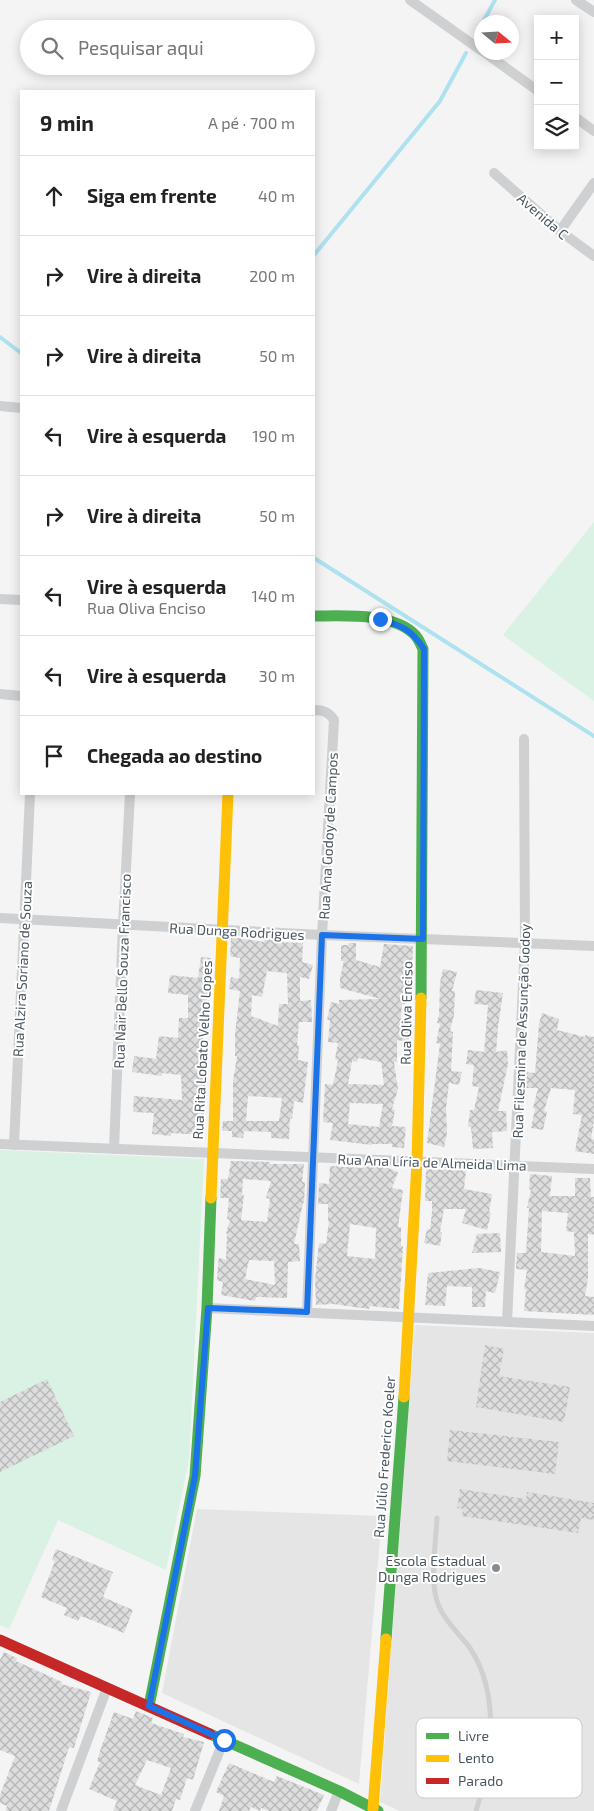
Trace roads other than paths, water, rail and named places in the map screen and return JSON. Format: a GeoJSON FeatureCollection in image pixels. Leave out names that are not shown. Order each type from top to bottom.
{"type":"FeatureCollection","features":[{"type":"Feature","properties":{"kind":"street"},"geometry":{"type":"LineString","coordinates":[[410,0],[474,46]]}},
{"type":"Feature","properties":{"kind":"street"},"geometry":{"type":"LineString","coordinates":[[576,0],[594,12]]}},
{"type":"Feature","properties":{"kind":"street"},"geometry":{"type":"LineString","coordinates":[[494,60],[534,88]]}},
{"type":"Feature","properties":{"kind":"street"},"geometry":{"type":"LineString","coordinates":[[579,120],[594,130]]}},
{"type":"Feature","properties":{"kind":"street","name":"Avenida C"},"geometry":{"type":"LineString","coordinates":[[494,173],[560,231],[594,256]]}},
{"type":"Feature","properties":{"kind":"street"},"geometry":{"type":"LineString","coordinates":[[560,231],[594,183]]}},
{"type":"Feature","properties":{"kind":"street"},"geometry":{"type":"LineString","coordinates":[[0,406],[20,408]]}},
{"type":"Feature","properties":{"kind":"street"},"geometry":{"type":"LineString","coordinates":[[0,598],[20,600]]}},
{"type":"Feature","properties":{"kind":"street","name":"Rua Oliva Enciso"},"geometry":{"type":"LineString","coordinates":[[315,616],[380,619],[398,625],[415,635],[424,649],[423,939],[417,1162],[410,1317]]}},
{"type":"Feature","properties":{"kind":"street"},"geometry":{"type":"LineString","coordinates":[[0,694],[20,696]]}},
{"type":"Feature","properties":{"kind":"street","name":"Rua Ana Godoy de Campos"},"geometry":{"type":"LineString","coordinates":[[307,1312],[322,935],[334,720],[330,714],[322,710],[315,710]]}},
{"type":"Feature","properties":{"kind":"street","name":"Rua Filesmina de Assunção Godoy"},"geometry":{"type":"LineString","coordinates":[[507,1322],[516,1166],[525,943],[524,739]]}},
{"type":"Feature","properties":{"kind":"street","name":"Rua Alzira Soriano de Souza"},"geometry":{"type":"LineString","coordinates":[[14,1145],[30,795]]}},
{"type":"Feature","properties":{"kind":"street","name":"Rua Nair Bello Souza Francisco"},"geometry":{"type":"LineString","coordinates":[[114,1149],[130,795]]}},
{"type":"Feature","properties":{"kind":"street","name":"Rua Rita Lobato Velho Lopes"},"geometry":{"type":"LineString","coordinates":[[149,1706],[195,1476],[208,1308],[212,1153],[228,795]]}},
{"type":"Feature","properties":{"kind":"street","name":"Rua Dunga Rodrigues"},"geometry":{"type":"LineString","coordinates":[[0,918],[322,935],[594,946]]}},
{"type":"Feature","properties":{"kind":"street","name":"Rua Ana Líria de Almeida Lima"},"geometry":{"type":"LineString","coordinates":[[0,1144],[594,1169]]}},
{"type":"Feature","properties":{"kind":"street"},"geometry":{"type":"LineString","coordinates":[[208,1308],[594,1326]]}},
{"type":"Feature","properties":{"kind":"street","name":"Rua Júlio Frederico Koeler"},"geometry":{"type":"LineString","coordinates":[[375,1810],[410,1317]]}},
{"type":"Feature","properties":{"kind":"street"},"geometry":{"type":"LineString","coordinates":[[0,1640],[339,1792],[375,1810]]}},
{"type":"Feature","properties":{"kind":"street"},"geometry":{"type":"LineString","coordinates":[[61,1811],[107,1688]]}},
{"type":"Feature","properties":{"kind":"street"},"geometry":{"type":"LineString","coordinates":[[195,1811],[224,1740]]}},
{"type":"Feature","properties":{"kind":"street"},"geometry":{"type":"LineString","coordinates":[[331,1811],[339,1792]]}},
{"type":"Feature","properties":{"kind":"lane"},"geometry":{"type":"LineString","coordinates":[[437,1518],[434,1581],[437,1601],[445,1617],[473,1654],[481,1668],[488,1693],[490,1718]]}},
{"type":"Feature","properties":{"kind":"lane"},"geometry":{"type":"LineString","coordinates":[[476,1811],[480,1798]]}},
{"type":"Feature","properties":{"kind":"waterway"},"geometry":{"type":"LineString","coordinates":[[487,15],[495,0]]}},
{"type":"Feature","properties":{"kind":"waterway"},"geometry":{"type":"LineString","coordinates":[[315,254],[440,101],[466,53]]}},
{"type":"Feature","properties":{"kind":"waterway"},"geometry":{"type":"LineString","coordinates":[[0,337],[20,352]]}},
{"type":"Feature","properties":{"kind":"waterway"},"geometry":{"type":"LineString","coordinates":[[315,559],[594,736]]}},
{"type":"Feature","properties":{"kind":"place","name":"Escola Estadual Dunga Rodrigues"},"geometry":{"type":"Point","coordinates":[496,1568]}}]}
